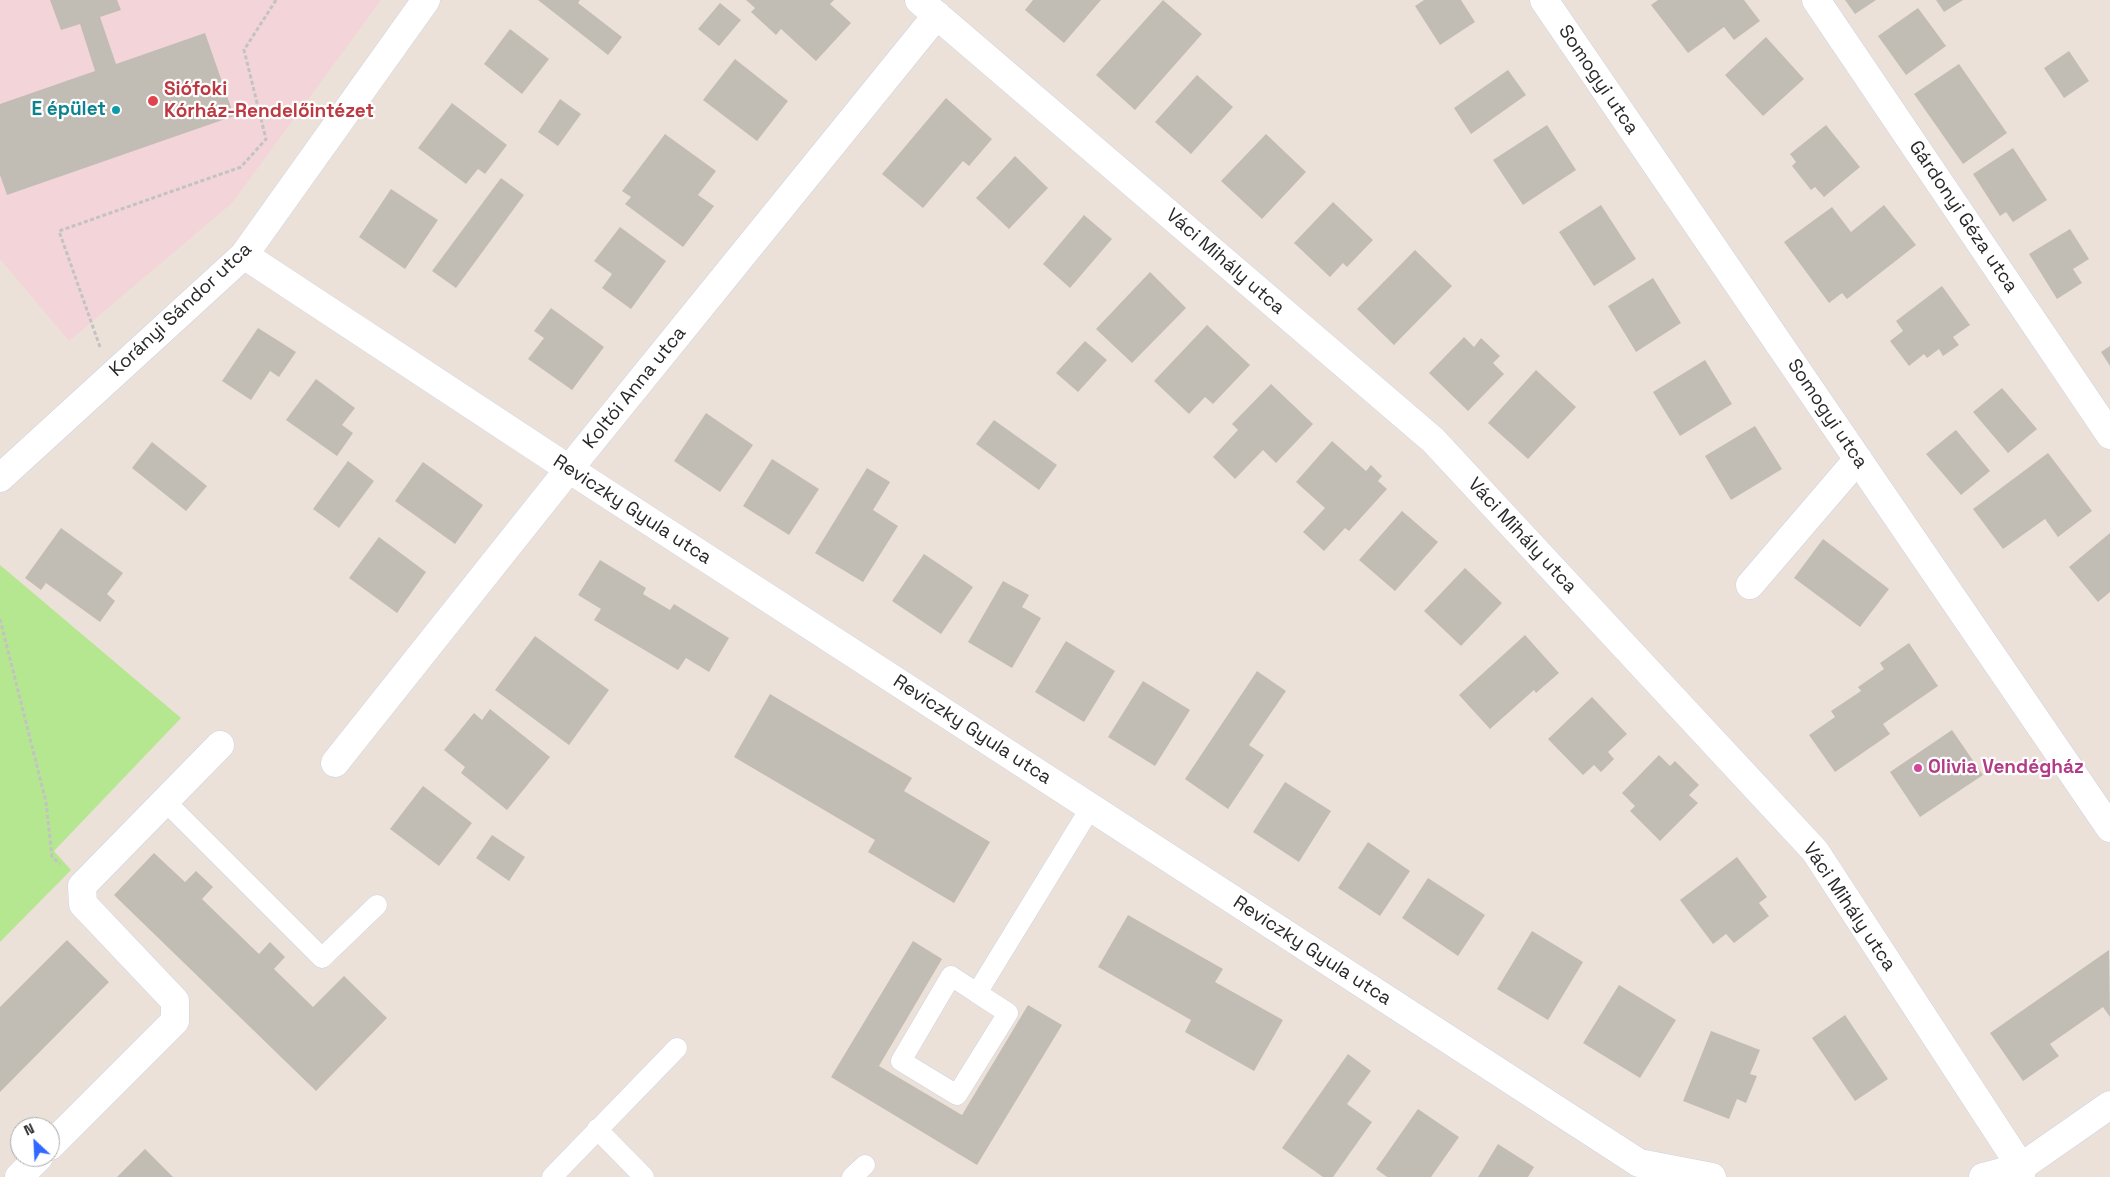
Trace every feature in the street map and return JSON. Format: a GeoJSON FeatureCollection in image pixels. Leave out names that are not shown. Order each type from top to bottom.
{"type":"FeatureCollection","features":[{"type":"Feature","properties":{"kind":"street","name":"Korányi Sándor utca"},"geometry":{"type":"LineString","coordinates":[[0,478],[244,255],[426,0]]}},
{"type":"Feature","properties":{"kind":"street","name":"Somogyi utca"},"geometry":{"type":"LineString","coordinates":[[1544,0],[2110,828]]}},
{"type":"Feature","properties":{"kind":"street","name":"Gárdonyi Géza utca"},"geometry":{"type":"LineString","coordinates":[[1816,0],[2110,435]]}},
{"type":"Feature","properties":{"kind":"street","name":"Koltói Anna utca"},"geometry":{"type":"LineString","coordinates":[[335,763],[570,469],[928,8]]}},
{"type":"Feature","properties":{"kind":"street","name":"Váci Mihály utca"},"geometry":{"type":"LineString","coordinates":[[928,8],[1433,440],[1815,851],[2021,1172]]}},
{"type":"Feature","properties":{"kind":"street","name":"Reviczky Gyula utca"},"geometry":{"type":"LineString","coordinates":[[244,255],[1090,807],[1634,1170],[1712,1177]]}},
{"type":"Feature","properties":{"kind":"street"},"geometry":{"type":"LineString","coordinates":[[1750,585],[1858,459]]}},
{"type":"Feature","properties":{"kind":"street"},"geometry":{"type":"LineString","coordinates":[[60,1136],[175,1021],[175,1001],[83,904],[82,886],[220,745]]}},
{"type":"Feature","properties":{"kind":"street"},"geometry":{"type":"LineString","coordinates":[[1983,1177],[2021,1172],[2110,1105]]}},
{"type":"Feature","properties":{"kind":"street"},"geometry":{"type":"LineString","coordinates":[[19,1177],[29,1167]]}},
{"type":"Feature","properties":{"kind":"lane"},"geometry":{"type":"LineString","coordinates":[[165,801],[322,958],[377,904]]}},
{"type":"Feature","properties":{"kind":"lane"},"geometry":{"type":"LineString","coordinates":[[977,993],[1090,807]]}},
{"type":"Feature","properties":{"kind":"lane"},"geometry":{"type":"LineString","coordinates":[[951,976],[977,993],[1008,1013],[957,1095],[901,1061],[951,976]]}},
{"type":"Feature","properties":{"kind":"lane"},"geometry":{"type":"LineString","coordinates":[[552,1177],[596,1129],[677,1048]]}},
{"type":"Feature","properties":{"kind":"lane"},"geometry":{"type":"LineString","coordinates":[[596,1129],[644,1177]]}},
{"type":"Feature","properties":{"kind":"path"},"geometry":{"type":"LineString","coordinates":[[110,377],[59,231],[241,167],[266,139],[244,50],[276,0]]}},
{"type":"Feature","properties":{"kind":"path"},"geometry":{"type":"LineString","coordinates":[[0,619],[46,802],[52,857],[82,886]]}},
{"type":"Feature","properties":{"kind":"shaded area","name":"Siófoki Kórház-Rendelőintézet"},"geometry":{"type":"Polygon","coordinates":[[[0,0],[381,0],[232,203],[69,341],[0,259],[0,0]]]}},
{"type":"Feature","properties":{"kind":"green space"},"geometry":{"type":"Polygon","coordinates":[[[0,565],[181,718],[54,851],[71,870],[0,942],[0,565]]]}},
{"type":"Feature","properties":{"kind":"building","name":"E épület"},"geometry":{"type":"Polygon","coordinates":[[[50,0],[117,0],[121,10],[100,17],[116,64],[205,33],[234,116],[7,195],[0,175],[0,104],[95,71],[80,24],[61,30],[50,0]]]}},
{"type":"Feature","properties":{"kind":"building"},"geometry":{"type":"Polygon","coordinates":[[[538,0],[580,0],[578,3],[622,37],[608,55],[538,0]]]}},
{"type":"Feature","properties":{"kind":"building"},"geometry":{"type":"Polygon","coordinates":[[[746,0],[834,0],[830,4],[851,23],[816,61],[781,29],[776,35],[751,12],[755,8],[746,0]]]}},
{"type":"Feature","properties":{"kind":"building"},"geometry":{"type":"Polygon","coordinates":[[[1033,0],[1101,0],[1064,43],[1025,10],[1033,0]]]}},
{"type":"Feature","properties":{"kind":"building"},"geometry":{"type":"Polygon","coordinates":[[[1163,0],[1202,34],[1135,110],[1096,75],[1163,0]]]}},
{"type":"Feature","properties":{"kind":"building"},"geometry":{"type":"Polygon","coordinates":[[[1424,0],[1461,0],[1475,22],[1440,45],[1415,6],[1424,0]]]}},
{"type":"Feature","properties":{"kind":"building"},"geometry":{"type":"Polygon","coordinates":[[[1658,0],[1744,0],[1760,21],[1734,40],[1724,27],[1688,53],[1651,5],[1658,0]]]}},
{"type":"Feature","properties":{"kind":"building"},"geometry":{"type":"Polygon","coordinates":[[[1845,0],[1876,0],[1855,14],[1845,0]]]}},
{"type":"Feature","properties":{"kind":"building"},"geometry":{"type":"Polygon","coordinates":[[[1936,0],[1963,0],[1944,12],[1936,0]]]}},
{"type":"Feature","properties":{"kind":"building"},"geometry":{"type":"Polygon","coordinates":[[[720,3],[741,20],[719,46],[698,29],[720,3]]]}},
{"type":"Feature","properties":{"kind":"building"},"geometry":{"type":"Polygon","coordinates":[[[1918,8],[1946,46],[1906,75],[1878,36],[1918,8]]]}},
{"type":"Feature","properties":{"kind":"building"},"geometry":{"type":"Polygon","coordinates":[[[510,29],[549,59],[522,94],[484,64],[510,29]]]}},
{"type":"Feature","properties":{"kind":"building"},"geometry":{"type":"Polygon","coordinates":[[[1766,37],[1804,79],[1763,116],[1725,75],[1766,37]]]}},
{"type":"Feature","properties":{"kind":"building"},"geometry":{"type":"Polygon","coordinates":[[[2069,51],[2089,81],[2064,98],[2044,68],[2069,51]]]}},
{"type":"Feature","properties":{"kind":"building"},"geometry":{"type":"Polygon","coordinates":[[[735,59],[788,101],[757,141],[703,100],[735,59]]]}},
{"type":"Feature","properties":{"kind":"building"},"geometry":{"type":"Polygon","coordinates":[[[1959,64],[2007,133],[1963,164],[1914,94],[1959,64]]]}},
{"type":"Feature","properties":{"kind":"building"},"geometry":{"type":"Polygon","coordinates":[[[1508,70],[1526,95],[1471,134],[1454,108],[1508,70]]]}},
{"type":"Feature","properties":{"kind":"building"},"geometry":{"type":"Polygon","coordinates":[[[1197,75],[1233,107],[1191,154],[1155,122],[1197,75]]]}},
{"type":"Feature","properties":{"kind":"building"},"geometry":{"type":"Polygon","coordinates":[[[946,98],[992,139],[969,166],[963,161],[923,208],[882,174],[946,98]]]}},
{"type":"Feature","properties":{"kind":"building"},"geometry":{"type":"Polygon","coordinates":[[[560,99],[581,114],[558,146],[538,132],[560,99]]]}},
{"type":"Feature","properties":{"kind":"building"},"geometry":{"type":"Polygon","coordinates":[[[452,103],[507,145],[485,174],[478,169],[466,184],[418,148],[452,103]]]}},
{"type":"Feature","properties":{"kind":"building"},"geometry":{"type":"Polygon","coordinates":[[[1547,125],[1576,170],[1523,205],[1493,160],[1547,125]]]}},
{"type":"Feature","properties":{"kind":"building"},"geometry":{"type":"Polygon","coordinates":[[[1826,125],[1860,167],[1824,197],[1815,187],[1811,190],[1792,166],[1796,162],[1790,154],[1826,125]]]}},
{"type":"Feature","properties":{"kind":"building"},"geometry":{"type":"Polygon","coordinates":[[[665,134],[716,171],[698,195],[714,206],[683,247],[625,204],[631,197],[622,191],[665,134]]]}},
{"type":"Feature","properties":{"kind":"building"},"geometry":{"type":"Polygon","coordinates":[[[1266,134],[1306,172],[1262,219],[1221,181],[1266,134]]]}},
{"type":"Feature","properties":{"kind":"building"},"geometry":{"type":"Polygon","coordinates":[[[2013,148],[2047,200],[2013,222],[2006,212],[2000,216],[1973,174],[2013,148]]]}},
{"type":"Feature","properties":{"kind":"building"},"geometry":{"type":"Polygon","coordinates":[[[1015,156],[1048,188],[1009,229],[976,198],[1015,156]]]}},
{"type":"Feature","properties":{"kind":"building"},"geometry":{"type":"Polygon","coordinates":[[[501,178],[524,195],[456,288],[432,271],[501,178]]]}},
{"type":"Feature","properties":{"kind":"building"},"geometry":{"type":"Polygon","coordinates":[[[391,189],[438,220],[405,269],[359,237],[391,189]]]}},
{"type":"Feature","properties":{"kind":"building"},"geometry":{"type":"Polygon","coordinates":[[[1333,202],[1373,240],[1347,267],[1343,263],[1330,277],[1294,243],[1333,202]]]}},
{"type":"Feature","properties":{"kind":"building"},"geometry":{"type":"Polygon","coordinates":[[[1601,205],[1636,259],[1594,286],[1559,232],[1601,205]]]}},
{"type":"Feature","properties":{"kind":"building"},"geometry":{"type":"Polygon","coordinates":[[[1884,205],[1916,245],[1847,299],[1842,293],[1829,303],[1784,242],[1832,207],[1851,232],[1884,205]]]}},
{"type":"Feature","properties":{"kind":"building"},"geometry":{"type":"Polygon","coordinates":[[[1084,215],[1112,239],[1070,288],[1043,264],[1084,215]]]}},
{"type":"Feature","properties":{"kind":"building"},"geometry":{"type":"Polygon","coordinates":[[[620,227],[666,261],[631,309],[602,288],[612,274],[594,261],[620,227]]]}},
{"type":"Feature","properties":{"kind":"building"},"geometry":{"type":"Polygon","coordinates":[[[2070,229],[2089,259],[2073,269],[2082,283],[2057,299],[2029,254],[2070,229]]]}},
{"type":"Feature","properties":{"kind":"building"},"geometry":{"type":"Polygon","coordinates":[[[1415,250],[1452,286],[1394,345],[1357,309],[1415,250]]]}},
{"type":"Feature","properties":{"kind":"building"},"geometry":{"type":"Polygon","coordinates":[[[1150,272],[1186,308],[1132,363],[1096,329],[1150,272]]]}},
{"type":"Feature","properties":{"kind":"building"},"geometry":{"type":"Polygon","coordinates":[[[1653,278],[1681,323],[1636,352],[1608,306],[1653,278]]]}},
{"type":"Feature","properties":{"kind":"building"},"geometry":{"type":"Polygon","coordinates":[[[1942,286],[1970,325],[1953,337],[1959,345],[1943,356],[1939,349],[1927,358],[1924,354],[1909,366],[1890,341],[1903,331],[1896,321],[1942,286]]]}},
{"type":"Feature","properties":{"kind":"building"},"geometry":{"type":"Polygon","coordinates":[[[551,308],[604,347],[572,390],[528,359],[544,338],[534,331],[551,308]]]}},
{"type":"Feature","properties":{"kind":"building"},"geometry":{"type":"Polygon","coordinates":[[[1207,325],[1250,365],[1213,404],[1205,397],[1189,414],[1154,381],[1207,325]]]}},
{"type":"Feature","properties":{"kind":"building"},"geometry":{"type":"Polygon","coordinates":[[[258,328],[296,352],[279,377],[270,371],[251,400],[222,381],[258,328]]]}},
{"type":"Feature","properties":{"kind":"building"},"geometry":{"type":"Polygon","coordinates":[[[1464,337],[1474,347],[1481,338],[1500,356],[1493,363],[1504,374],[1468,411],[1429,373],[1464,337]]]}},
{"type":"Feature","properties":{"kind":"building"},"geometry":{"type":"Polygon","coordinates":[[[1085,341],[1107,360],[1078,392],[1056,373],[1085,341]]]}},
{"type":"Feature","properties":{"kind":"building"},"geometry":{"type":"Polygon","coordinates":[[[2110,346],[2110,366],[2101,352],[2110,346]]]}},
{"type":"Feature","properties":{"kind":"building"},"geometry":{"type":"Polygon","coordinates":[[[1705,360],[1732,404],[1680,436],[1653,392],[1705,360]]]}},
{"type":"Feature","properties":{"kind":"building"},"geometry":{"type":"Polygon","coordinates":[[[1536,370],[1576,407],[1528,459],[1488,423],[1536,370]]]}},
{"type":"Feature","properties":{"kind":"building"},"geometry":{"type":"Polygon","coordinates":[[[316,379],[355,408],[342,425],[353,433],[337,456],[286,420],[316,379]]]}},
{"type":"Feature","properties":{"kind":"building"},"geometry":{"type":"Polygon","coordinates":[[[1271,384],[1313,424],[1276,463],[1263,450],[1235,479],[1213,457],[1238,430],[1232,424],[1271,384]]]}},
{"type":"Feature","properties":{"kind":"building"},"geometry":{"type":"Polygon","coordinates":[[[2002,388],[2037,429],[2008,453],[1973,412],[2002,388]]]}},
{"type":"Feature","properties":{"kind":"building"},"geometry":{"type":"Polygon","coordinates":[[[706,413],[753,445],[720,492],[674,461],[706,413]]]}},
{"type":"Feature","properties":{"kind":"building"},"geometry":{"type":"Polygon","coordinates":[[[994,420],[1057,465],[1039,490],[976,444],[994,420]]]}},
{"type":"Feature","properties":{"kind":"building"},"geometry":{"type":"Polygon","coordinates":[[[1755,426],[1782,469],[1731,500],[1705,456],[1755,426]]]}},
{"type":"Feature","properties":{"kind":"building"},"geometry":{"type":"Polygon","coordinates":[[[1956,430],[1990,471],[1961,495],[1926,454],[1956,430]]]}},
{"type":"Feature","properties":{"kind":"building"},"geometry":{"type":"Polygon","coordinates":[[[1332,441],[1366,471],[1371,465],[1382,476],[1378,481],[1387,489],[1349,531],[1345,528],[1324,551],[1303,532],[1325,508],[1296,482],[1332,441]]]}},
{"type":"Feature","properties":{"kind":"building"},"geometry":{"type":"Polygon","coordinates":[[[152,442],[207,486],[186,511],[132,468],[152,442]]]}},
{"type":"Feature","properties":{"kind":"building"},"geometry":{"type":"Polygon","coordinates":[[[2048,453],[2092,511],[2058,537],[2045,519],[2003,549],[1973,509],[2048,453]]]}},
{"type":"Feature","properties":{"kind":"building"},"geometry":{"type":"Polygon","coordinates":[[[772,459],[819,489],[789,535],[743,506],[772,459]]]}},
{"type":"Feature","properties":{"kind":"building"},"geometry":{"type":"Polygon","coordinates":[[[348,461],[374,481],[339,528],[313,509],[348,461]]]}},
{"type":"Feature","properties":{"kind":"building"},"geometry":{"type":"Polygon","coordinates":[[[423,462],[483,505],[455,544],[395,501],[423,462]]]}},
{"type":"Feature","properties":{"kind":"building"},"geometry":{"type":"Polygon","coordinates":[[[867,468],[890,482],[873,510],[898,526],[863,582],[815,553],[867,468]]]}},
{"type":"Feature","properties":{"kind":"building"},"geometry":{"type":"Polygon","coordinates":[[[1402,511],[1438,542],[1395,591],[1359,560],[1402,511]]]}},
{"type":"Feature","properties":{"kind":"building"},"geometry":{"type":"Polygon","coordinates":[[[61,528],[123,573],[107,594],[115,601],[100,622],[46,583],[41,590],[25,578],[61,528]]]}},
{"type":"Feature","properties":{"kind":"building"},"geometry":{"type":"Polygon","coordinates":[[[2110,533],[2110,592],[2098,602],[2069,567],[2110,533]]]}},
{"type":"Feature","properties":{"kind":"building"},"geometry":{"type":"Polygon","coordinates":[[[379,537],[426,572],[397,613],[349,578],[379,537]]]}},
{"type":"Feature","properties":{"kind":"building"},"geometry":{"type":"Polygon","coordinates":[[[1823,539],[1889,589],[1860,627],[1794,578],[1823,539]]]}},
{"type":"Feature","properties":{"kind":"building"},"geometry":{"type":"Polygon","coordinates":[[[924,554],[973,587],[941,634],[892,601],[924,554]]]}},
{"type":"Feature","properties":{"kind":"building"},"geometry":{"type":"Polygon","coordinates":[[[600,560],[646,588],[643,594],[670,610],[674,604],[729,638],[709,672],[686,658],[678,670],[594,620],[601,609],[578,595],[600,560]]]}},
{"type":"Feature","properties":{"kind":"building"},"geometry":{"type":"Polygon","coordinates":[[[1465,568],[1502,603],[1461,646],[1424,611],[1465,568]]]}},
{"type":"Feature","properties":{"kind":"building"},"geometry":{"type":"Polygon","coordinates":[[[1003,581],[1029,595],[1022,607],[1041,618],[1012,668],[968,642],[1003,581]]]}},
{"type":"Feature","properties":{"kind":"building"},"geometry":{"type":"Polygon","coordinates":[[[1525,635],[1559,673],[1536,693],[1534,690],[1490,729],[1459,695],[1525,635]]]}},
{"type":"Feature","properties":{"kind":"building"},"geometry":{"type":"Polygon","coordinates":[[[535,636],[609,690],[569,745],[495,690],[535,636]]]}},
{"type":"Feature","properties":{"kind":"building"},"geometry":{"type":"Polygon","coordinates":[[[1066,641],[1115,671],[1084,722],[1035,692],[1066,641]]]}},
{"type":"Feature","properties":{"kind":"building"},"geometry":{"type":"Polygon","coordinates":[[[1909,643],[1938,686],[1883,724],[1890,734],[1835,772],[1809,735],[1835,717],[1831,711],[1861,691],[1858,687],[1884,669],[1880,663],[1909,643]]]}},
{"type":"Feature","properties":{"kind":"building"},"geometry":{"type":"Polygon","coordinates":[[[1257,671],[1286,691],[1249,745],[1264,755],[1228,809],[1185,779],[1257,671]]]}},
{"type":"Feature","properties":{"kind":"building"},"geometry":{"type":"Polygon","coordinates":[[[1143,681],[1190,710],[1155,766],[1108,737],[1143,681]]]}},
{"type":"Feature","properties":{"kind":"building"},"geometry":{"type":"Polygon","coordinates":[[[770,694],[912,778],[904,791],[990,842],[954,903],[868,852],[875,840],[734,757],[770,694]]]}},
{"type":"Feature","properties":{"kind":"building"},"geometry":{"type":"Polygon","coordinates":[[[1592,697],[1627,734],[1608,752],[1614,759],[1601,772],[1594,765],[1583,775],[1548,739],[1592,697]]]}},
{"type":"Feature","properties":{"kind":"building"},"geometry":{"type":"Polygon","coordinates":[[[490,709],[550,757],[507,810],[461,773],[465,767],[444,750],[474,713],[482,720],[490,709]]]}},
{"type":"Feature","properties":{"kind":"building"},"geometry":{"type":"Polygon","coordinates":[[[1952,730],[1983,775],[1920,817],[1890,772],[1952,730]]]}},
{"type":"Feature","properties":{"kind":"building"},"geometry":{"type":"Polygon","coordinates":[[[1659,755],[1670,766],[1675,761],[1699,785],[1689,795],[1698,803],[1660,841],[1630,811],[1635,806],[1622,793],[1659,755]]]}},
{"type":"Feature","properties":{"kind":"building"},"geometry":{"type":"Polygon","coordinates":[[[1285,782],[1331,811],[1299,862],[1253,832],[1285,782]]]}},
{"type":"Feature","properties":{"kind":"building"},"geometry":{"type":"Polygon","coordinates":[[[423,786],[472,823],[439,866],[390,829],[423,786]]]}},
{"type":"Feature","properties":{"kind":"building"},"geometry":{"type":"Polygon","coordinates":[[[492,835],[525,857],[509,881],[476,858],[492,835]]]}},
{"type":"Feature","properties":{"kind":"building"},"geometry":{"type":"Polygon","coordinates":[[[1368,842],[1410,871],[1380,916],[1338,888],[1368,842]]]}},
{"type":"Feature","properties":{"kind":"building"},"geometry":{"type":"Polygon","coordinates":[[[154,853],[185,882],[196,871],[213,887],[202,899],[259,954],[270,942],[285,957],[274,969],[313,1007],[344,976],[387,1018],[316,1091],[114,895],[154,853]]]}},
{"type":"Feature","properties":{"kind":"building"},"geometry":{"type":"Polygon","coordinates":[[[1737,857],[1767,897],[1759,903],[1769,916],[1734,943],[1726,934],[1713,944],[1680,900],[1737,857]]]}},
{"type":"Feature","properties":{"kind":"building"},"geometry":{"type":"Polygon","coordinates":[[[1428,878],[1485,915],[1458,956],[1402,918],[1428,878]]]}},
{"type":"Feature","properties":{"kind":"building"},"geometry":{"type":"Polygon","coordinates":[[[1128,915],[1223,969],[1215,982],[1283,1020],[1254,1071],[1185,1032],[1191,1020],[1098,967],[1128,915]]]}},
{"type":"Feature","properties":{"kind":"building"},"geometry":{"type":"Polygon","coordinates":[[[1532,931],[1583,962],[1548,1020],[1497,989],[1532,931]]]}},
{"type":"Feature","properties":{"kind":"building"},"geometry":{"type":"Polygon","coordinates":[[[67,940],[109,982],[0,1092],[0,1007],[67,940]]]}},
{"type":"Feature","properties":{"kind":"building"},"geometry":{"type":"Polygon","coordinates":[[[913,941],[942,959],[879,1066],[962,1115],[1028,1005],[1062,1025],[977,1165],[831,1077],[913,941]]]}},
{"type":"Feature","properties":{"kind":"building"},"geometry":{"type":"Polygon","coordinates":[[[2109,950],[2110,1017],[2103,1007],[2050,1044],[2059,1056],[2023,1081],[1990,1033],[2109,950]]]}},
{"type":"Feature","properties":{"kind":"building"},"geometry":{"type":"Polygon","coordinates":[[[1619,985],[1676,1020],[1640,1078],[1583,1043],[1619,985]]]}},
{"type":"Feature","properties":{"kind":"building"},"geometry":{"type":"Polygon","coordinates":[[[1845,1015],[1888,1079],[1855,1101],[1812,1038],[1845,1015]]]}},
{"type":"Feature","properties":{"kind":"building"},"geometry":{"type":"Polygon","coordinates":[[[1711,1031],[1760,1050],[1750,1074],[1757,1076],[1746,1103],[1737,1099],[1729,1119],[1683,1101],[1711,1031]]]}},
{"type":"Feature","properties":{"kind":"building"},"geometry":{"type":"Polygon","coordinates":[[[1348,1054],[1371,1071],[1347,1104],[1372,1122],[1333,1177],[1323,1177],[1282,1148],[1348,1054]]]}},
{"type":"Feature","properties":{"kind":"building"},"geometry":{"type":"Polygon","coordinates":[[[1418,1109],[1459,1137],[1431,1177],[1387,1177],[1376,1169],[1418,1109]]]}},
{"type":"Feature","properties":{"kind":"building"},"geometry":{"type":"Polygon","coordinates":[[[1498,1144],[1534,1167],[1528,1177],[1478,1177],[1498,1144]]]}},
{"type":"Feature","properties":{"kind":"building"},"geometry":{"type":"Polygon","coordinates":[[[145,1149],[173,1177],[117,1177],[145,1149]]]}},
{"type":"Feature","properties":{"kind":"place","name":"Siófoki Kórház-Rendelőintézet"},"geometry":{"type":"Point","coordinates":[153,101]}},
{"type":"Feature","properties":{"kind":"place","name":"E épület"},"geometry":{"type":"Point","coordinates":[116,110]}},
{"type":"Feature","properties":{"kind":"place","name":"Olivia Vendégház"},"geometry":{"type":"Point","coordinates":[1918,768]}}]}
